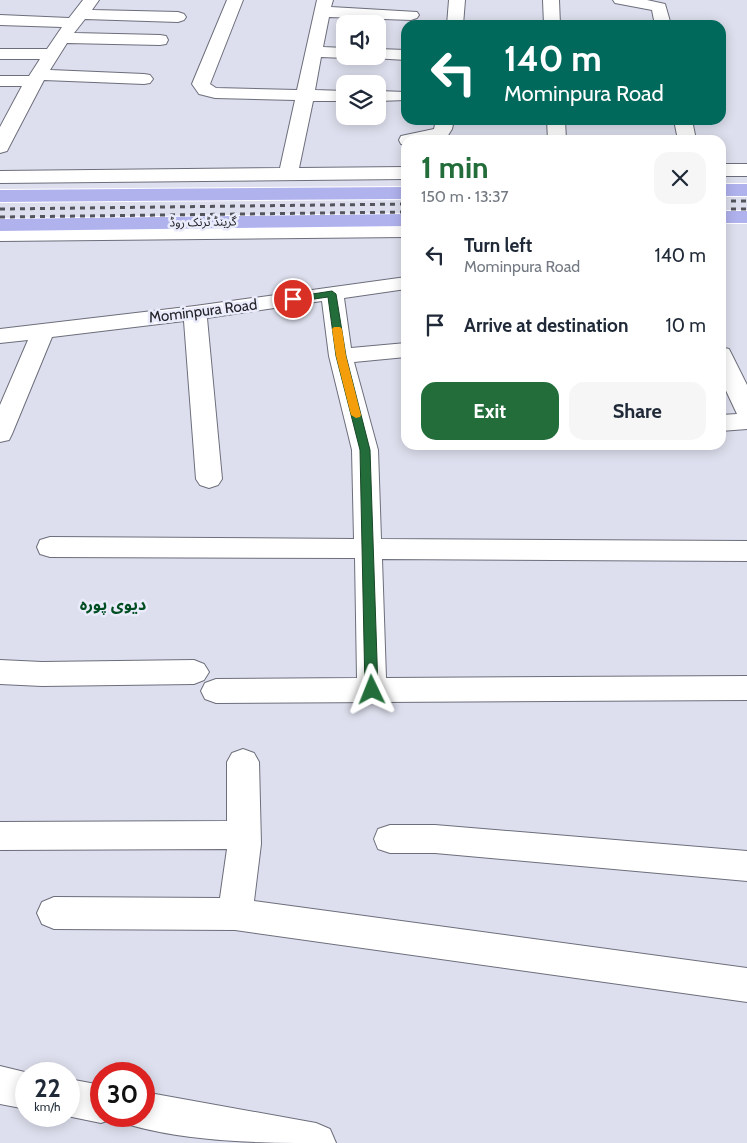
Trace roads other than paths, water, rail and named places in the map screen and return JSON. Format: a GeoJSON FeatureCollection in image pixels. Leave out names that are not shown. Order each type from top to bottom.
{"type":"FeatureCollection","features":[{"type":"Feature","properties":{"kind":"main road"},"geometry":{"type":"LineString","coordinates":[[726,190],[747,190]]}},
{"type":"Feature","properties":{"kind":"main road","name":"گرینڈ ٹرنک روڈ"},"geometry":{"type":"LineString","coordinates":[[0,196],[401,193]]}},
{"type":"Feature","properties":{"kind":"main road"},"geometry":{"type":"LineString","coordinates":[[726,217],[747,217]]}},
{"type":"Feature","properties":{"kind":"main road","name":"گرینڈ ٹرنک روڈ"},"geometry":{"type":"LineString","coordinates":[[0,224],[401,220]]}},
{"type":"Feature","properties":{"kind":"street"},"geometry":{"type":"LineString","coordinates":[[0,147],[7,115],[37,78],[62,38],[91,0]]}},
{"type":"Feature","properties":{"kind":"street"},"geometry":{"type":"LineString","coordinates":[[235,0],[201,84],[205,90],[215,92],[336,96]]}},
{"type":"Feature","properties":{"kind":"street"},"geometry":{"type":"LineString","coordinates":[[455,20],[457,0]]}},
{"type":"Feature","properties":{"kind":"street"},"geometry":{"type":"LineString","coordinates":[[551,0],[552,20]]}},
{"type":"Feature","properties":{"kind":"street"},"geometry":{"type":"LineString","coordinates":[[621,0],[659,7],[662,20]]}},
{"type":"Feature","properties":{"kind":"street"},"geometry":{"type":"LineString","coordinates":[[288,174],[324,6],[411,15]]}},
{"type":"Feature","properties":{"kind":"street"},"geometry":{"type":"LineString","coordinates":[[0,20],[178,16]]}},
{"type":"Feature","properties":{"kind":"street"},"geometry":{"type":"LineString","coordinates":[[62,38],[160,40]]}},
{"type":"Feature","properties":{"kind":"street"},"geometry":{"type":"LineString","coordinates":[[314,52],[336,53]]}},
{"type":"Feature","properties":{"kind":"street"},"geometry":{"type":"LineString","coordinates":[[0,54],[52,54]]}},
{"type":"Feature","properties":{"kind":"street"},"geometry":{"type":"LineString","coordinates":[[386,54],[401,55]]}},
{"type":"Feature","properties":{"kind":"street"},"geometry":{"type":"LineString","coordinates":[[0,81],[37,78],[144,79]]}},
{"type":"Feature","properties":{"kind":"street"},"geometry":{"type":"LineString","coordinates":[[386,96],[401,96]]}},
{"type":"Feature","properties":{"kind":"street"},"geometry":{"type":"LineString","coordinates":[[431,135],[440,133],[444,125]]}},
{"type":"Feature","properties":{"kind":"street"},"geometry":{"type":"LineString","coordinates":[[0,177],[401,174],[401,146]]}},
{"type":"Feature","properties":{"kind":"street"},"geometry":{"type":"LineString","coordinates":[[726,170],[747,170]]}},
{"type":"Feature","properties":{"kind":"street"},"geometry":{"type":"LineString","coordinates":[[0,235],[401,231]]}},
{"type":"Feature","properties":{"kind":"street","name":"Mominpura Road"},"geometry":{"type":"LineString","coordinates":[[0,336],[195,313],[401,284]]}},
{"type":"Feature","properties":{"kind":"street"},"geometry":{"type":"LineString","coordinates":[[332,294],[341,356],[365,450],[372,690]]}},
{"type":"Feature","properties":{"kind":"street"},"geometry":{"type":"LineString","coordinates":[[195,313],[209,479]]}},
{"type":"Feature","properties":{"kind":"street"},"geometry":{"type":"LineString","coordinates":[[0,434],[42,331]]}},
{"type":"Feature","properties":{"kind":"street"},"geometry":{"type":"LineString","coordinates":[[341,356],[401,350]]}},
{"type":"Feature","properties":{"kind":"street"},"geometry":{"type":"LineString","coordinates":[[726,365],[747,411]]}},
{"type":"Feature","properties":{"kind":"street"},"geometry":{"type":"LineString","coordinates":[[726,423],[747,421]]}},
{"type":"Feature","properties":{"kind":"street"},"geometry":{"type":"LineString","coordinates":[[50,547],[747,551]]}},
{"type":"Feature","properties":{"kind":"street"},"geometry":{"type":"LineString","coordinates":[[0,672],[372,690],[747,688]]}},
{"type":"Feature","properties":{"kind":"street"},"geometry":{"type":"LineString","coordinates":[[235,914],[244,835],[243,762]]}},
{"type":"Feature","properties":{"kind":"street"},"geometry":{"type":"LineString","coordinates":[[0,836],[244,835]]}},
{"type":"Feature","properties":{"kind":"street"},"geometry":{"type":"LineString","coordinates":[[390,839],[434,838],[747,866]]}},
{"type":"Feature","properties":{"kind":"street"},"geometry":{"type":"LineString","coordinates":[[54,913],[235,914],[747,984]]}},
{"type":"Feature","properties":{"kind":"street"},"geometry":{"type":"LineString","coordinates":[[0,1085],[15,1088]]}},
{"type":"Feature","properties":{"kind":"street"},"geometry":{"type":"LineString","coordinates":[[155,1113],[316,1143]]}},
{"type":"Feature","properties":{"kind":"railway"},"geometry":{"type":"LineString","coordinates":[[726,201],[747,201]]}},
{"type":"Feature","properties":{"kind":"railway"},"geometry":{"type":"LineString","coordinates":[[0,209],[401,204]]}},
{"type":"Feature","properties":{"kind":"railway"},"geometry":{"type":"LineString","coordinates":[[726,209],[747,209]]}},
{"type":"Feature","properties":{"kind":"railway"},"geometry":{"type":"LineString","coordinates":[[0,217],[401,212]]}},
{"type":"Feature","properties":{"kind":"district","name":"دیوی پورہ"},"geometry":{"type":"Point","coordinates":[113,604]}}]}
